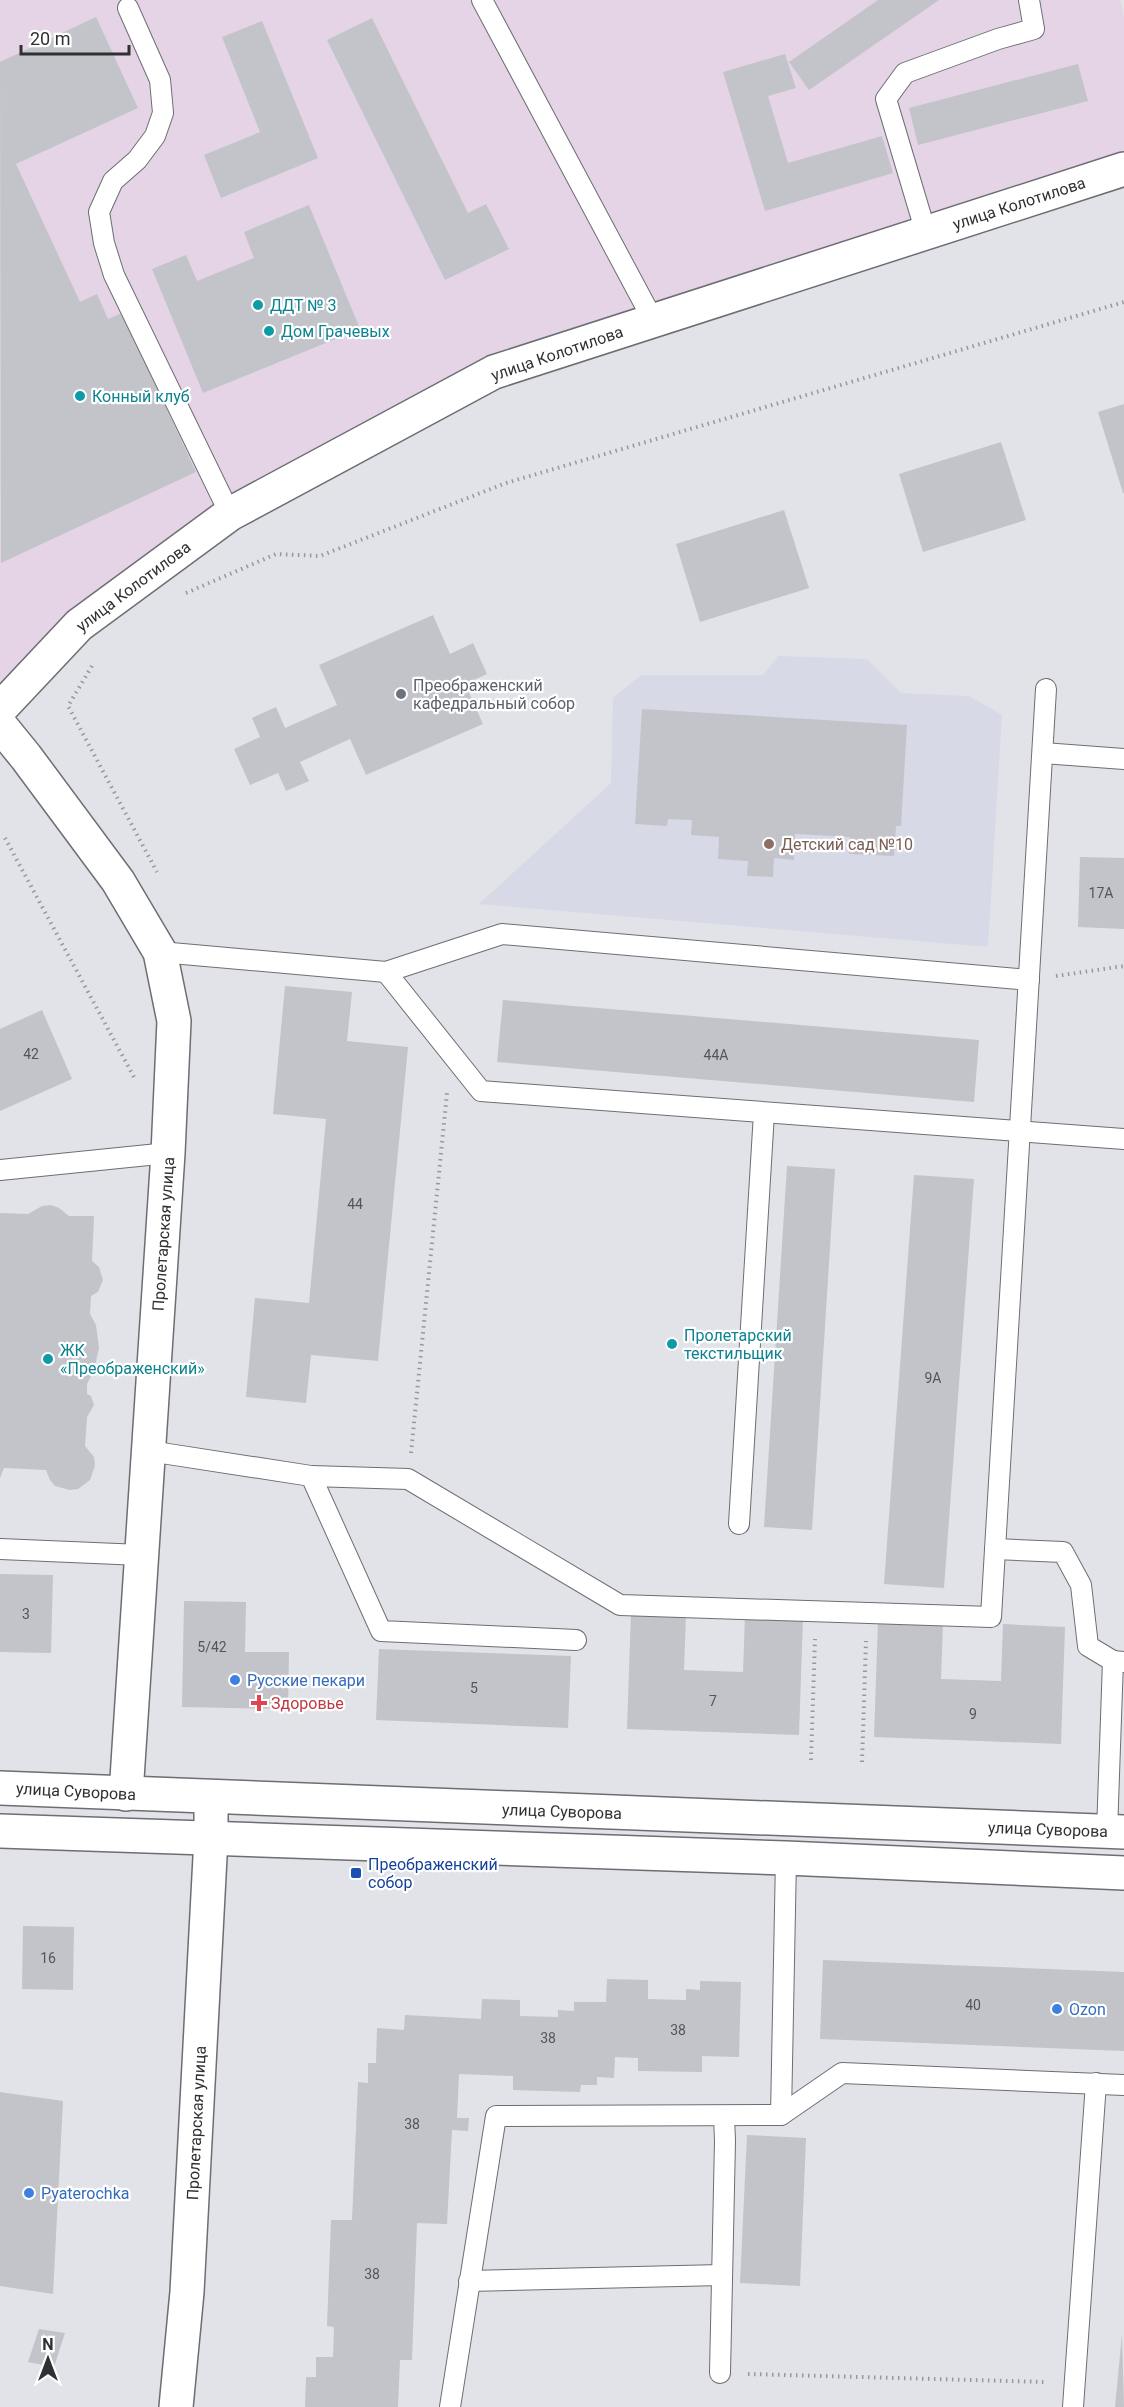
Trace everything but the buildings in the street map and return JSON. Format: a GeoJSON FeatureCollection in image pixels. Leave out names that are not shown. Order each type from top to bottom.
{"type":"FeatureCollection","features":[{"type":"Feature","properties":{"kind":"street","name":"улица Колотилова"},"geometry":{"type":"LineString","coordinates":[[0,709],[79,625],[230,514],[494,372],[1124,169]]}},
{"type":"Feature","properties":{"kind":"street","name":"Пролетарская улица"},"geometry":{"type":"LineString","coordinates":[[0,725],[27,757],[118,881],[160,952],[174,1021],[168,1153],[126,1794]]}},
{"type":"Feature","properties":{"kind":"street","name":"улица Суворова"},"geometry":{"type":"LineString","coordinates":[[0,1788],[1116,1832]]}},
{"type":"Feature","properties":{"kind":"street","name":"Пролетарская улица"},"geometry":{"type":"LineString","coordinates":[[176,2407],[187,2292],[211,1838],[211,1797]]}},
{"type":"Feature","properties":{"kind":"street"},"geometry":{"type":"LineString","coordinates":[[0,1831],[786,1857],[1124,1873]]}},
{"type":"Feature","properties":{"kind":"lane"},"geometry":{"type":"LineString","coordinates":[[482,0],[653,320]]}},
{"type":"Feature","properties":{"kind":"lane"},"geometry":{"type":"LineString","coordinates":[[926,233],[886,99],[905,73],[998,39],[1034,29],[1029,0]]}},
{"type":"Feature","properties":{"kind":"lane"},"geometry":{"type":"LineString","coordinates":[[128,8],[160,80],[163,113],[155,136],[137,160],[114,181],[99,212],[104,243],[114,274],[230,514]]}},
{"type":"Feature","properties":{"kind":"lane"},"geometry":{"type":"LineString","coordinates":[[149,1451],[311,1476],[408,1479],[620,1605],[991,1617],[1046,689]]}},
{"type":"Feature","properties":{"kind":"lane"},"geometry":{"type":"LineString","coordinates":[[1043,753],[1124,759]]}},
{"type":"Feature","properties":{"kind":"lane"},"geometry":{"type":"LineString","coordinates":[[160,952],[386,972],[502,934],[1029,980]]}},
{"type":"Feature","properties":{"kind":"lane"},"geometry":{"type":"LineString","coordinates":[[386,972],[481,1091],[1124,1139]]}},
{"type":"Feature","properties":{"kind":"lane"},"geometry":{"type":"LineString","coordinates":[[739,1524],[764,1113]]}},
{"type":"Feature","properties":{"kind":"lane"},"geometry":{"type":"LineString","coordinates":[[0,1170],[168,1153]]}},
{"type":"Feature","properties":{"kind":"lane"},"geometry":{"type":"LineString","coordinates":[[311,1476],[381,1630],[576,1640]]}},
{"type":"Feature","properties":{"kind":"lane"},"geometry":{"type":"LineString","coordinates":[[0,1549],[141,1555]]}},
{"type":"Feature","properties":{"kind":"lane"},"geometry":{"type":"LineString","coordinates":[[995,1549],[1063,1552],[1081,1585],[1088,1646],[1118,1661],[1116,1832]]}},
{"type":"Feature","properties":{"kind":"lane"},"geometry":{"type":"LineString","coordinates":[[781,2115],[786,1857]]}},
{"type":"Feature","properties":{"kind":"lane"},"geometry":{"type":"LineString","coordinates":[[450,2407],[496,2116],[781,2115],[842,2073],[1124,2085]]}},
{"type":"Feature","properties":{"kind":"lane"},"geometry":{"type":"LineString","coordinates":[[1073,2407],[1096,2083]]}},
{"type":"Feature","properties":{"kind":"lane"},"geometry":{"type":"LineString","coordinates":[[720,2373],[724,2116]]}},
{"type":"Feature","properties":{"kind":"lane"},"geometry":{"type":"LineString","coordinates":[[469,2281],[722,2275]]}},
{"type":"Feature","properties":{"kind":"path"},"geometry":{"type":"LineString","coordinates":[[182,594],[276,554],[320,556],[506,483],[1124,302]]}},
{"type":"Feature","properties":{"kind":"path"},"geometry":{"type":"LineString","coordinates":[[97,659],[68,706],[157,872]]}},
{"type":"Feature","properties":{"kind":"path"},"geometry":{"type":"LineString","coordinates":[[5,838],[140,1088]]}},
{"type":"Feature","properties":{"kind":"path"},"geometry":{"type":"LineString","coordinates":[[1029,980],[1124,966]]}},
{"type":"Feature","properties":{"kind":"path"},"geometry":{"type":"LineString","coordinates":[[408,1479],[451,1053]]}},
{"type":"Feature","properties":{"kind":"path"},"geometry":{"type":"LineString","coordinates":[[811,1760],[816,1611]]}},
{"type":"Feature","properties":{"kind":"path"},"geometry":{"type":"LineString","coordinates":[[862,1761],[867,1613]]}},
{"type":"Feature","properties":{"kind":"path"},"geometry":{"type":"LineString","coordinates":[[720,2373],[1074,2383]]}},
{"type":"Feature","properties":{"kind":"shaded area"},"geometry":{"type":"Polygon","coordinates":[[[0,0],[1120,0],[1124,18],[1124,163],[657,314],[222,511],[0,701],[0,0]]]}},
{"type":"Feature","properties":{"kind":"shaded area","name":"Детский сад №10"},"geometry":{"type":"Polygon","coordinates":[[[778,656],[867,659],[901,693],[969,696],[1002,715],[988,947],[479,904],[611,783],[613,698],[641,675],[763,675],[778,656]]]}},
{"type":"Feature","properties":{"kind":"place","name":"ДДТ № 3"},"geometry":{"type":"Point","coordinates":[258,305]}},
{"type":"Feature","properties":{"kind":"place","name":"Дом Грачевых"},"geometry":{"type":"Point","coordinates":[269,331]}},
{"type":"Feature","properties":{"kind":"place","name":"Конный клуб"},"geometry":{"type":"Point","coordinates":[80,396]}},
{"type":"Feature","properties":{"kind":"place","name":"Преображенский кафедральный собор"},"geometry":{"type":"Point","coordinates":[401,694]}},
{"type":"Feature","properties":{"kind":"place","name":"Детский сад №10"},"geometry":{"type":"Point","coordinates":[769,844]}},
{"type":"Feature","properties":{"kind":"place","name":"Пролетарский текстильщик"},"geometry":{"type":"Point","coordinates":[672,1344]}},
{"type":"Feature","properties":{"kind":"place","name":"ЖК «Преображенский»"},"geometry":{"type":"Point","coordinates":[48,1359]}},
{"type":"Feature","properties":{"kind":"place","name":"Русские пекари"},"geometry":{"type":"Point","coordinates":[235,1680]}},
{"type":"Feature","properties":{"kind":"place","name":"Здоровье"},"geometry":{"type":"Point","coordinates":[259,1703]}},
{"type":"Feature","properties":{"kind":"place","name":"Преображенский собор"},"geometry":{"type":"Point","coordinates":[356,1873]}},
{"type":"Feature","properties":{"kind":"place","name":"Ozon"},"geometry":{"type":"Point","coordinates":[1057,2009]}},
{"type":"Feature","properties":{"kind":"place","name":"Pyaterochka"},"geometry":{"type":"Point","coordinates":[29,2193]}}]}
